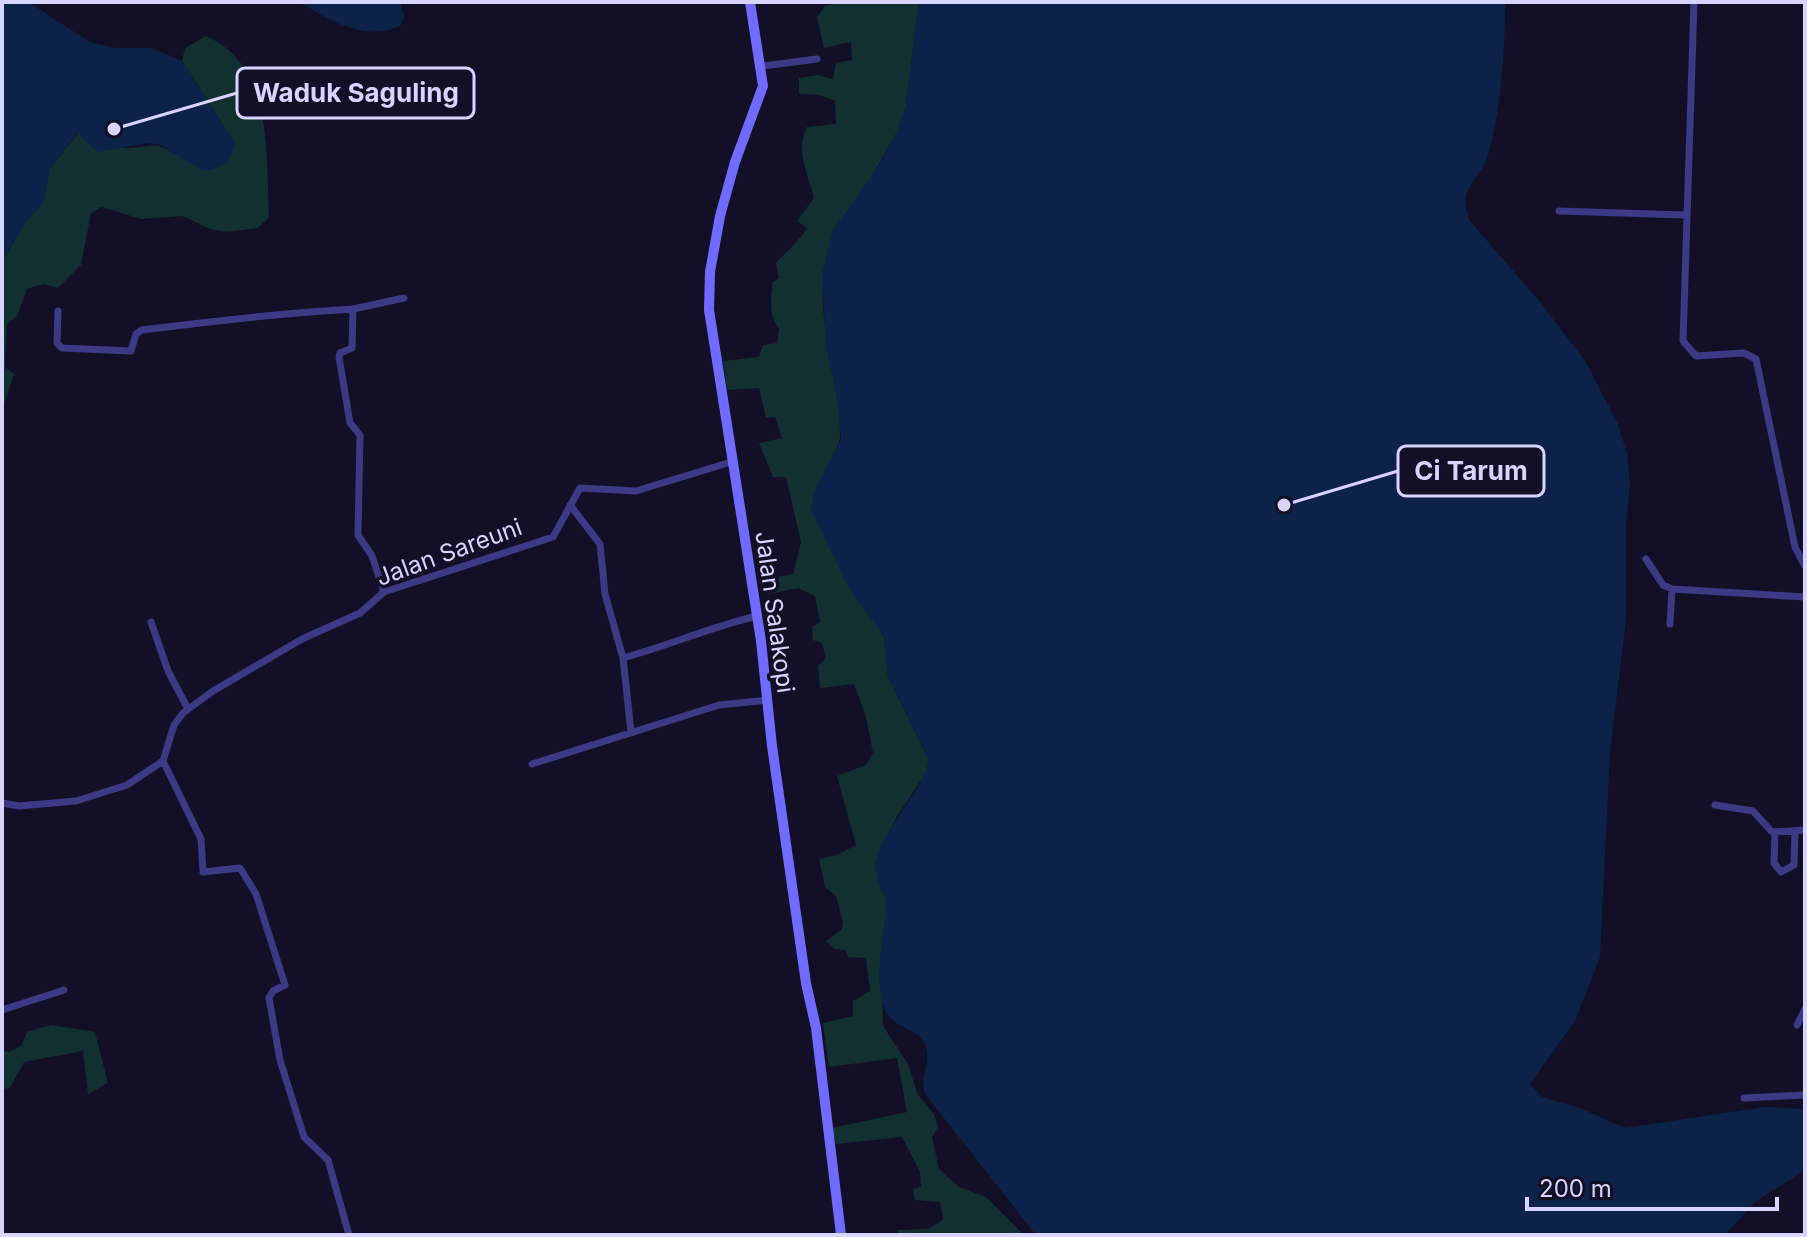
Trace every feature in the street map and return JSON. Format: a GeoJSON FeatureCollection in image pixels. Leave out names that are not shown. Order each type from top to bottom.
{"type":"FeatureCollection","features":[{"type":"Feature","properties":{"kind":"street","name":"Jalan Salakopi"},"geometry":{"type":"LineString","coordinates":[[750,2],[763,66],[762,98],[735,162],[710,272],[709,310],[757,616],[806,983],[816,1028],[841,1235]]}},
{"type":"Feature","properties":{"kind":"street"},"geometry":{"type":"LineString","coordinates":[[1694,2],[1684,215],[1683,341],[1696,356],[1744,353],[1756,359],[1795,547],[1805,566]]}},
{"type":"Feature","properties":{"kind":"street"},"geometry":{"type":"LineString","coordinates":[[763,66],[817,59]]}},
{"type":"Feature","properties":{"kind":"street"},"geometry":{"type":"LineString","coordinates":[[1559,211],[1684,215]]}},
{"type":"Feature","properties":{"kind":"street"},"geometry":{"type":"LineString","coordinates":[[58,311],[57,343],[62,348],[131,351],[136,334],[142,330],[291,312],[353,309],[404,298]]}},
{"type":"Feature","properties":{"kind":"street"},"geometry":{"type":"LineString","coordinates":[[353,309],[352,348],[340,353],[339,357],[350,423],[360,435],[358,535],[372,556],[384,592]]}},
{"type":"Feature","properties":{"kind":"street"},"geometry":{"type":"LineString","coordinates":[[631,732],[623,658],[605,594],[600,544],[570,505],[580,488],[636,491],[731,462]]}},
{"type":"Feature","properties":{"kind":"street","name":"Jalan Sareuni"},"geometry":{"type":"LineString","coordinates":[[163,761],[174,725],[188,709],[302,639],[360,613],[384,592],[553,537],[570,505]]}},
{"type":"Feature","properties":{"kind":"street"},"geometry":{"type":"LineString","coordinates":[[1646,559],[1661,582],[1672,589],[1805,597]]}},
{"type":"Feature","properties":{"kind":"street"},"geometry":{"type":"LineString","coordinates":[[1670,624],[1672,589]]}},
{"type":"Feature","properties":{"kind":"street"},"geometry":{"type":"LineString","coordinates":[[623,658],[671,644],[710,626],[757,616]]}},
{"type":"Feature","properties":{"kind":"street"},"geometry":{"type":"LineString","coordinates":[[151,622],[168,671],[188,709]]}},
{"type":"Feature","properties":{"kind":"street"},"geometry":{"type":"LineString","coordinates":[[532,764],[719,705],[768,700]]}},
{"type":"Feature","properties":{"kind":"street"},"geometry":{"type":"LineString","coordinates":[[2,803],[19,806],[76,801],[127,785],[163,761],[201,839],[204,874],[240,868],[256,894],[285,985],[273,991],[269,998],[280,1060],[304,1137],[328,1160],[349,1235]]}},
{"type":"Feature","properties":{"kind":"street"},"geometry":{"type":"LineString","coordinates":[[1715,805],[1753,811],[1775,832],[1805,830]]}},
{"type":"Feature","properties":{"kind":"street"},"geometry":{"type":"LineString","coordinates":[[1775,832],[1774,863],[1781,872],[1794,865],[1795,831]]}},
{"type":"Feature","properties":{"kind":"street"},"geometry":{"type":"LineString","coordinates":[[2,1010],[64,990]]}},
{"type":"Feature","properties":{"kind":"street"},"geometry":{"type":"LineString","coordinates":[[1797,1025],[1805,1009]]}},
{"type":"Feature","properties":{"kind":"street"},"geometry":{"type":"LineString","coordinates":[[1744,1098],[1805,1095]]}},
{"type":"Feature","properties":{"kind":"green space"},"geometry":{"type":"Polygon","coordinates":[[[844,2],[919,2],[906,105],[897,132],[826,258],[823,303],[840,436],[811,510],[884,636],[888,676],[929,760],[926,773],[896,818],[875,864],[887,906],[881,966],[883,1026],[908,1064],[918,1095],[934,1114],[938,1127],[932,1137],[939,1169],[959,1187],[986,1197],[1024,1235],[898,1235],[897,1230],[927,1229],[943,1220],[940,1202],[915,1200],[913,1190],[921,1186],[920,1172],[902,1137],[836,1144],[832,1128],[907,1112],[897,1058],[829,1067],[823,1023],[853,1016],[853,1001],[870,991],[866,958],[848,957],[845,950],[835,949],[826,941],[841,930],[843,923],[836,896],[825,887],[819,859],[837,855],[856,845],[837,776],[866,765],[873,753],[866,717],[854,684],[820,688],[818,666],[826,658],[822,643],[813,640],[812,627],[820,622],[815,596],[798,588],[768,594],[766,579],[793,574],[801,542],[786,477],[773,477],[759,443],[782,438],[775,417],[766,418],[759,388],[727,390],[723,361],[759,357],[763,345],[777,343],[779,328],[771,306],[773,282],[779,278],[776,263],[807,228],[797,221],[814,198],[802,154],[804,136],[807,127],[836,124],[835,101],[820,95],[799,94],[799,78],[818,75],[833,79],[836,63],[852,60],[851,42],[824,48],[817,17],[825,6],[844,2]]]}},
{"type":"Feature","properties":{"kind":"green space"},"geometry":{"type":"Polygon","coordinates":[[[206,36],[228,50],[244,68],[255,90],[266,141],[269,217],[258,228],[227,232],[210,229],[183,216],[141,219],[101,207],[91,213],[81,265],[58,288],[43,284],[27,289],[17,316],[7,324],[5,367],[14,374],[2,410],[2,262],[26,221],[43,203],[50,169],[78,133],[117,147],[156,146],[173,153],[235,143],[182,61],[185,48],[206,36]]]}},
{"type":"Feature","properties":{"kind":"green space"},"geometry":{"type":"Polygon","coordinates":[[[51,1025],[95,1032],[108,1083],[88,1094],[83,1051],[24,1062],[10,1088],[2,1089],[2,1050],[9,1052],[21,1046],[27,1032],[51,1025]]]}},
{"type":"Feature","properties":{"kind":"water"},"geometry":{"type":"Polygon","coordinates":[[[2,2],[28,2],[90,42],[116,48],[152,48],[182,61],[235,143],[231,155],[220,166],[202,171],[161,145],[147,143],[98,152],[77,133],[50,169],[43,203],[26,221],[2,262],[2,2]]]}},
{"type":"Feature","properties":{"kind":"water"},"geometry":{"type":"Polygon","coordinates":[[[301,2],[400,2],[404,16],[401,25],[389,30],[363,31],[323,16],[301,2]]]}},
{"type":"Feature","properties":{"kind":"water"},"geometry":{"type":"Polygon","coordinates":[[[919,2],[1505,2],[1496,121],[1484,165],[1467,193],[1466,209],[1470,221],[1541,303],[1585,361],[1618,424],[1627,453],[1630,485],[1626,524],[1626,620],[1610,752],[1600,957],[1575,1021],[1530,1084],[1542,1097],[1577,1107],[1625,1128],[1765,1107],[1805,1109],[1805,1170],[1755,1202],[1725,1235],[1036,1235],[925,1094],[923,1082],[927,1059],[923,1040],[890,1018],[882,1000],[879,974],[886,903],[875,868],[880,848],[918,787],[929,760],[888,676],[884,636],[849,589],[811,510],[814,492],[841,440],[838,402],[826,346],[822,274],[833,230],[878,167],[897,132],[906,105],[919,2]]]}},
{"type":"Feature","properties":{"kind":"place","name":"Waduk Saguling"},"geometry":{"type":"Point","coordinates":[114,129]}},
{"type":"Feature","properties":{"kind":"place","name":"Ci Tarum"},"geometry":{"type":"Point","coordinates":[1284,505]}}]}
